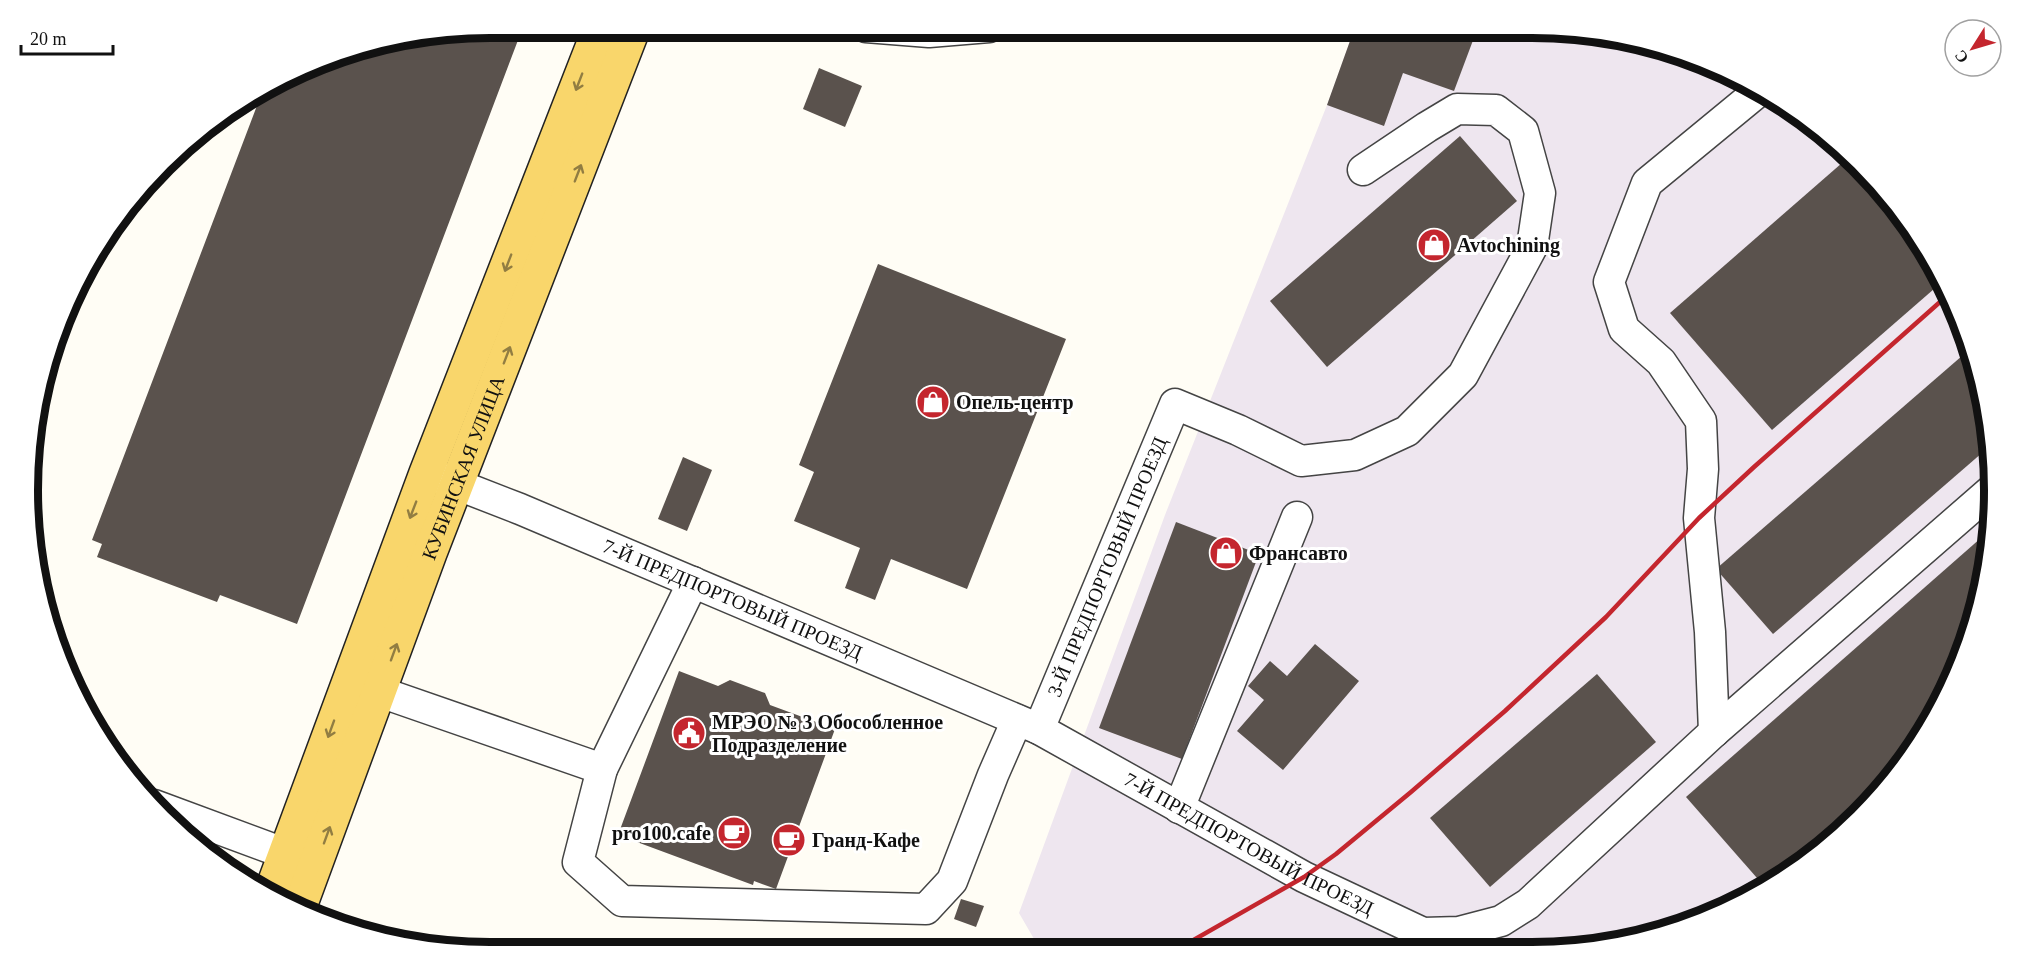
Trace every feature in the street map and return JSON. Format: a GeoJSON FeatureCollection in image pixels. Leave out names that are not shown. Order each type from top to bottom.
{"type":"FeatureCollection","features":[{"type":"Feature","properties":{"kind":"main road","name":"КУБИНСКАЯ УЛИЦА"},"geometry":{"type":"LineString","coordinates":[[275,888],[300,860],[380,692],[456,485],[481,379],[596,38]]}},
{"type":"Feature","properties":{"kind":"main road","name":"КУБИНСКАЯ УЛИЦА"},"geometry":{"type":"LineString","coordinates":[[299,900],[300,860],[349,681],[426,473],[481,379],[629,38]]}},
{"type":"Feature","properties":{"kind":"street"},"geometry":{"type":"LineString","coordinates":[[1714,732],[1710,632],[1699,518],[1703,469],[1701,422],[1661,362],[1624,329],[1609,282],[1647,183],[1753,96]]}},
{"type":"Feature","properties":{"kind":"street","name":"3-Й ПРЕДПОРТОВЫЙ ПРОЕЗД"},"geometry":{"type":"LineString","coordinates":[[602,769],[578,862],[622,901],[926,909],[952,881],[993,775],[1028,725],[1175,404],[1238,430],[1301,461],[1355,455],[1407,431],[1463,375],[1532,247],[1540,193],[1523,131],[1496,110],[1457,110],[1427,127],[1363,170]]}},
{"type":"Feature","properties":{"kind":"street","name":"7-Й ПРЕДПОРТОВЫЙ ПРОЕЗД"},"geometry":{"type":"LineString","coordinates":[[426,473],[520,509],[1028,725],[1304,877],[1423,933],[1459,932],[1501,921],[1528,904],[1714,732]]}},
{"type":"Feature","properties":{"kind":"street"},"geometry":{"type":"LineString","coordinates":[[1714,732],[1984,497]]}},
{"type":"Feature","properties":{"kind":"street"},"geometry":{"type":"LineString","coordinates":[[1179,808],[1297,517]]}},
{"type":"Feature","properties":{"kind":"street"},"geometry":{"type":"LineString","coordinates":[[349,681],[602,769],[693,582]]}},
{"type":"Feature","properties":{"kind":"street"},"geometry":{"type":"LineString","coordinates":[[172,812],[300,860]]}},
{"type":"Feature","properties":{"kind":"shaded area"},"geometry":{"type":"Polygon","coordinates":[[[1351,38],[1561,38],[1619,46],[1648,53],[1731,84],[1757,98],[1806,131],[1851,170],[1890,215],[1923,264],[1937,290],[1968,373],[1980,431],[1983,460],[1983,520],[1980,549],[1968,607],[1959,635],[1923,716],[1890,765],[1871,788],[1851,810],[1806,849],[1757,882],[1731,896],[1648,927],[1590,939],[1561,942],[1036,942],[1019,913],[1165,515],[1327,105],[1351,38]]]}},
{"type":"Feature","properties":{"kind":"building"},"geometry":{"type":"Polygon","coordinates":[[[460,38],[519,38],[297,624],[220,595],[217,602],[97,557],[102,544],[92,540],[259,101],[317,72],[373,53],[431,41],[460,38]]]}},
{"type":"Feature","properties":{"kind":"building"},"geometry":{"type":"Polygon","coordinates":[[[1351,38],[1474,38],[1454,91],[1403,73],[1384,126],[1327,105],[1351,38]]]}},
{"type":"Feature","properties":{"kind":"building"},"geometry":{"type":"Polygon","coordinates":[[[819,68],[862,86],[845,127],[803,109],[819,68]]]}},
{"type":"Feature","properties":{"kind":"building"},"geometry":{"type":"Polygon","coordinates":[[[1460,136],[1517,201],[1327,367],[1270,301],[1460,136]]]}},
{"type":"Feature","properties":{"kind":"building"},"geometry":{"type":"Polygon","coordinates":[[[1843,162],[1890,215],[1923,264],[1936,288],[1772,430],[1670,313],[1843,162]]]}},
{"type":"Feature","properties":{"kind":"building","name":"Опель-центр"},"geometry":{"type":"Polygon","coordinates":[[[878,264],[1066,339],[967,589],[891,559],[875,600],[845,588],[860,548],[794,521],[814,472],[799,465],[878,264]]]}},
{"type":"Feature","properties":{"kind":"building"},"geometry":{"type":"Polygon","coordinates":[[[1962,356],[1975,402],[1982,453],[1773,634],[1716,569],[1962,356]]]}},
{"type":"Feature","properties":{"kind":"building"},"geometry":{"type":"Polygon","coordinates":[[[683,457],[712,470],[687,531],[658,519],[683,457]]]}},
{"type":"Feature","properties":{"kind":"building"},"geometry":{"type":"Polygon","coordinates":[[[1176,522],[1259,554],[1182,759],[1099,728],[1176,522]]]}},
{"type":"Feature","properties":{"kind":"building"},"geometry":{"type":"Polygon","coordinates":[[[1981,538],[1968,607],[1937,690],[1923,716],[1890,765],[1851,810],[1829,830],[1806,849],[1759,881],[1686,797],[1981,538]]]}},
{"type":"Feature","properties":{"kind":"building"},"geometry":{"type":"Polygon","coordinates":[[[1315,644],[1359,681],[1283,770],[1237,731],[1264,700],[1248,686],[1270,661],[1287,676],[1315,644]]]}},
{"type":"Feature","properties":{"kind":"building"},"geometry":{"type":"Polygon","coordinates":[[[679,671],[718,686],[730,680],[765,693],[770,705],[835,729],[776,889],[754,881],[753,885],[618,835],[679,671]]]}},
{"type":"Feature","properties":{"kind":"building"},"geometry":{"type":"Polygon","coordinates":[[[1597,674],[1656,742],[1490,887],[1430,818],[1597,674]]]}},
{"type":"Feature","properties":{"kind":"building"},"geometry":{"type":"Polygon","coordinates":[[[961,899],[984,906],[976,927],[954,919],[961,899]]]}},
{"type":"Feature","properties":{"kind":"railway"},"geometry":{"type":"LineString","coordinates":[[1190,942],[1304,877],[1336,854],[1411,792],[1505,711],[1606,617],[1699,518],[1754,467],[1942,301]]}},
{"type":"Feature","properties":{"kind":"place","name":"Avtochining"},"geometry":{"type":"Point","coordinates":[1434,245]}},
{"type":"Feature","properties":{"kind":"place","name":"Опель-центр"},"geometry":{"type":"Point","coordinates":[933,402]}},
{"type":"Feature","properties":{"kind":"place","name":"Франсавто"},"geometry":{"type":"Point","coordinates":[1226,553]}},
{"type":"Feature","properties":{"kind":"place","name":"МРЭО № 3 Обособленное Подразделение"},"geometry":{"type":"Point","coordinates":[689,733]}},
{"type":"Feature","properties":{"kind":"place","name":"pro100.cafe"},"geometry":{"type":"Point","coordinates":[734,833]}},
{"type":"Feature","properties":{"kind":"place","name":"Гранд-Кафе"},"geometry":{"type":"Point","coordinates":[789,840]}}]}
